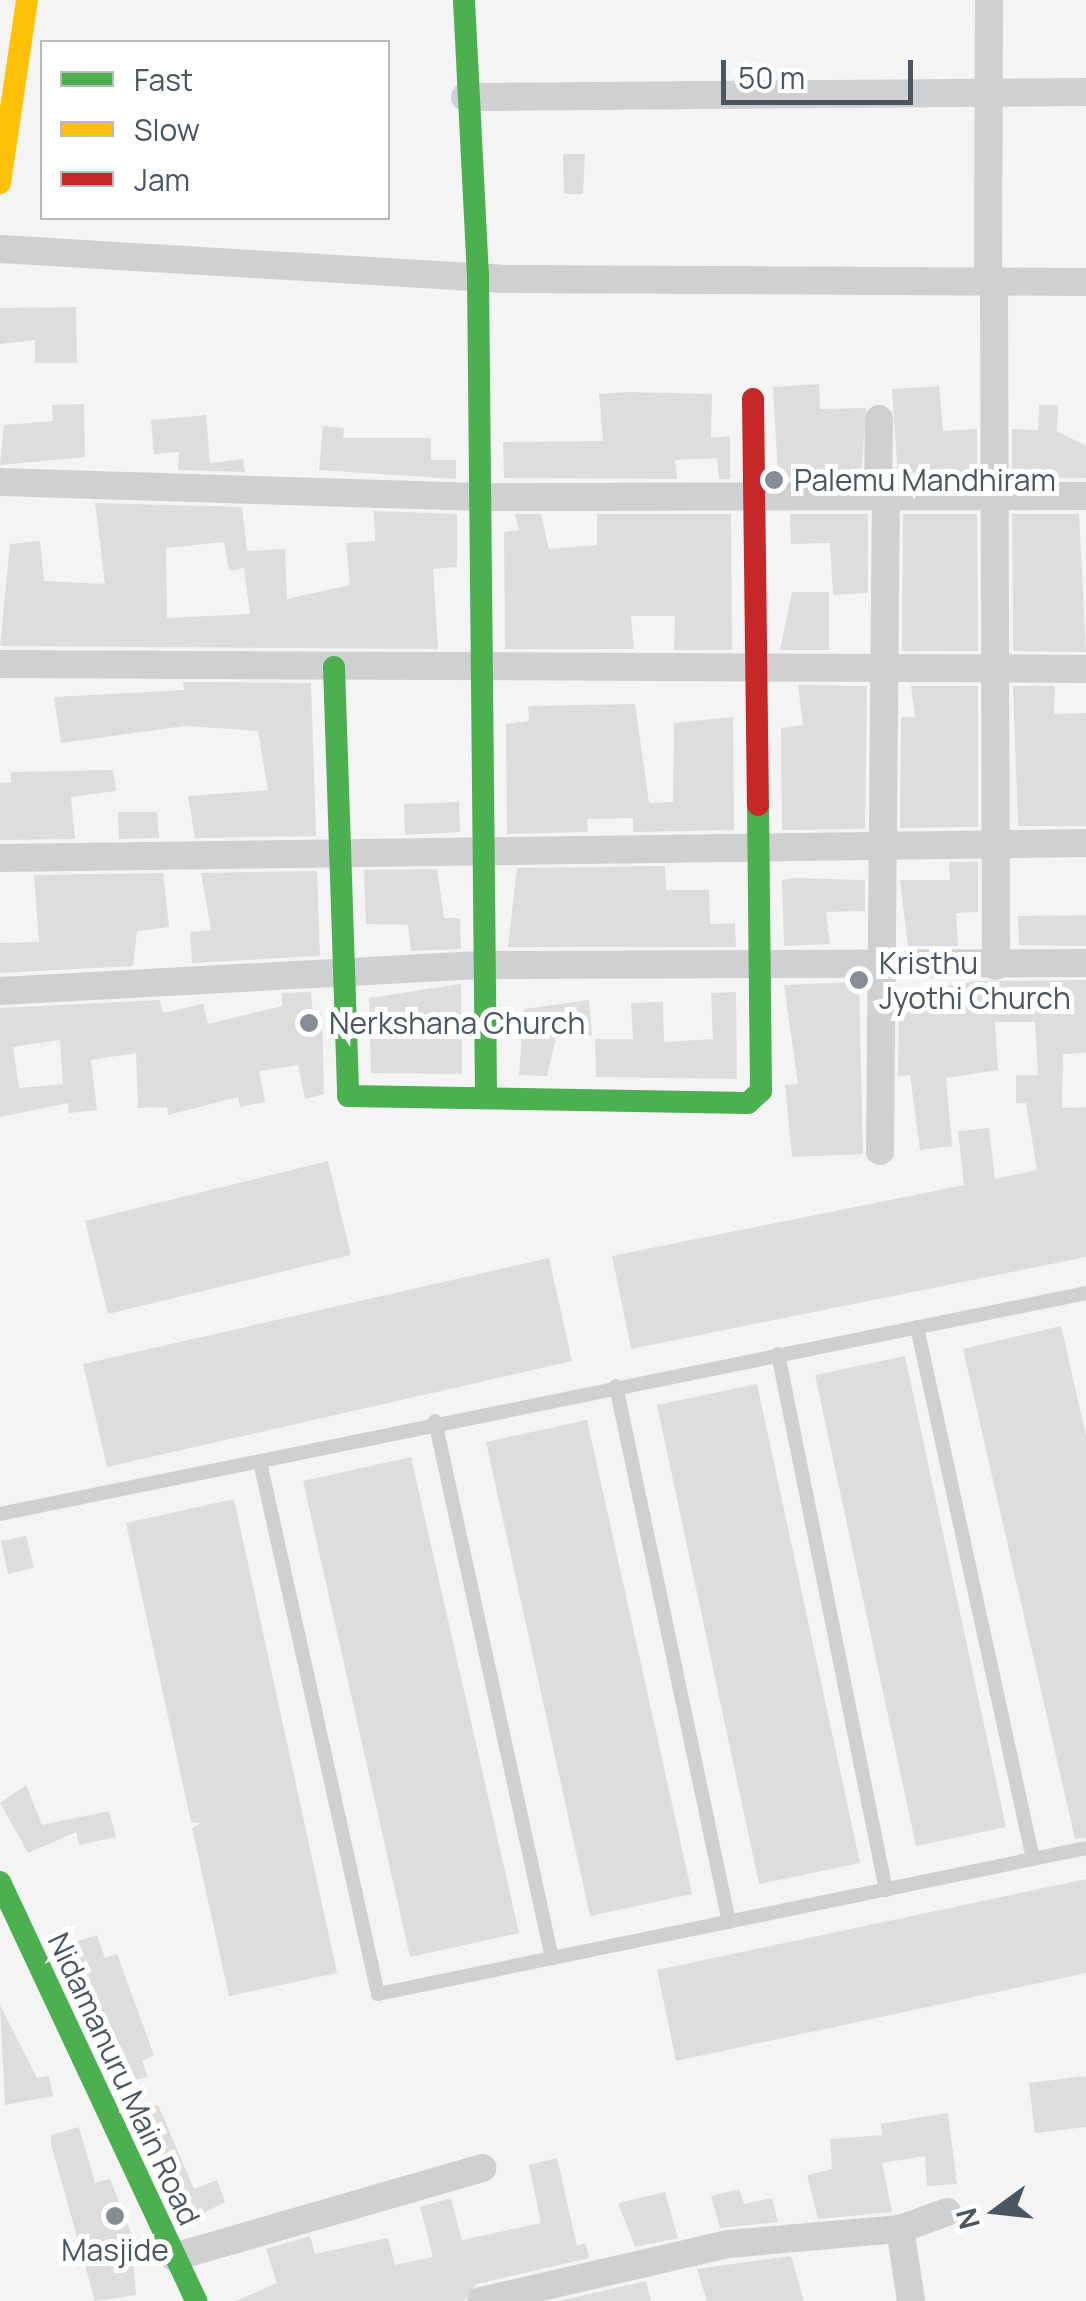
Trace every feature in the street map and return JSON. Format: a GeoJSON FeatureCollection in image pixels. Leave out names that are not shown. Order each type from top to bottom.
{"type":"FeatureCollection","features":[{"type":"Feature","properties":{"kind":"street"},"geometry":{"type":"LineString","coordinates":[[0,184],[28,0]]}},
{"type":"Feature","properties":{"kind":"street"},"geometry":{"type":"LineString","coordinates":[[464,0],[465,97],[478,274],[486,1097]]}},
{"type":"Feature","properties":{"kind":"street"},"geometry":{"type":"LineString","coordinates":[[989,0],[996,966]]}},
{"type":"Feature","properties":{"kind":"street"},"geometry":{"type":"LineString","coordinates":[[465,97],[1086,92]]}},
{"type":"Feature","properties":{"kind":"street"},"geometry":{"type":"LineString","coordinates":[[0,248],[478,274],[1086,282]]}},
{"type":"Feature","properties":{"kind":"street"},"geometry":{"type":"LineString","coordinates":[[334,666],[336,848],[348,1096],[748,1103],[761,1091],[755,845],[757,494],[753,399]]}},
{"type":"Feature","properties":{"kind":"street"},"geometry":{"type":"LineString","coordinates":[[878,419],[882,492],[880,1151]]}},
{"type":"Feature","properties":{"kind":"street"},"geometry":{"type":"LineString","coordinates":[[0,482],[480,497],[882,492],[1086,496]]}},
{"type":"Feature","properties":{"kind":"street"},"geometry":{"type":"LineString","coordinates":[[0,664],[1086,669]]}},
{"type":"Feature","properties":{"kind":"street"},"geometry":{"type":"LineString","coordinates":[[0,858],[336,848],[1086,843]]}},
{"type":"Feature","properties":{"kind":"street"},"geometry":{"type":"LineString","coordinates":[[0,991],[484,966],[1086,963]]}},
{"type":"Feature","properties":{"kind":"street","name":"Nidamanuru Main Road"},"geometry":{"type":"LineString","coordinates":[[0,1882],[6,1910],[196,2301]]}},
{"type":"Feature","properties":{"kind":"street"},"geometry":{"type":"LineString","coordinates":[[174,2257],[482,2168]]}},
{"type":"Feature","properties":{"kind":"street"},"geometry":{"type":"LineString","coordinates":[[481,2301],[728,2244],[900,2228],[948,2212]]}},
{"type":"Feature","properties":{"kind":"street"},"geometry":{"type":"LineString","coordinates":[[900,2228],[912,2301]]}},
{"type":"Feature","properties":{"kind":"lane"},"geometry":{"type":"LineString","coordinates":[[0,1514],[435,1422],[1086,1294]]}},
{"type":"Feature","properties":{"kind":"lane"},"geometry":{"type":"LineString","coordinates":[[917,1326],[1033,1859]]}},
{"type":"Feature","properties":{"kind":"lane"},"geometry":{"type":"LineString","coordinates":[[778,1354],[886,1890]]}},
{"type":"Feature","properties":{"kind":"lane"},"geometry":{"type":"LineString","coordinates":[[616,1386],[729,1922]]}},
{"type":"Feature","properties":{"kind":"lane"},"geometry":{"type":"LineString","coordinates":[[435,1422],[552,1958]]}},
{"type":"Feature","properties":{"kind":"lane"},"geometry":{"type":"LineString","coordinates":[[260,1462],[378,1994],[1086,1848]]}},
{"type":"Feature","properties":{"kind":"building"},"geometry":{"type":"Polygon","coordinates":[[[563,154],[585,154],[583,194],[564,194],[563,154]]]}},
{"type":"Feature","properties":{"kind":"building"},"geometry":{"type":"Polygon","coordinates":[[[76,307],[77,363],[35,363],[35,340],[0,344],[0,308],[76,307]]]}},
{"type":"Feature","properties":{"kind":"building"},"geometry":{"type":"Polygon","coordinates":[[[819,384],[820,409],[866,408],[861,479],[778,476],[773,387],[819,384]]]}},
{"type":"Feature","properties":{"kind":"building"},"geometry":{"type":"Polygon","coordinates":[[[939,386],[943,431],[977,429],[977,479],[898,479],[892,389],[939,386]]]}},
{"type":"Feature","properties":{"kind":"building"},"geometry":{"type":"Polygon","coordinates":[[[599,394],[712,394],[711,438],[730,436],[730,479],[719,479],[717,458],[675,460],[677,479],[504,478],[503,442],[603,441],[599,394]]]}},
{"type":"Feature","properties":{"kind":"building"},"geometry":{"type":"Polygon","coordinates":[[[84,404],[85,457],[0,465],[4,425],[53,421],[52,405],[84,404]]]}},
{"type":"Feature","properties":{"kind":"building"},"geometry":{"type":"Polygon","coordinates":[[[1039,405],[1058,405],[1057,431],[1086,446],[1086,478],[1012,479],[1012,429],[1038,430],[1039,405]]]}},
{"type":"Feature","properties":{"kind":"building"},"geometry":{"type":"Polygon","coordinates":[[[206,415],[210,463],[243,459],[245,472],[178,470],[179,452],[154,454],[151,420],[206,415]]]}},
{"type":"Feature","properties":{"kind":"building"},"geometry":{"type":"Polygon","coordinates":[[[323,426],[344,428],[343,438],[431,438],[431,460],[456,460],[456,479],[319,470],[323,426]]]}},
{"type":"Feature","properties":{"kind":"building"},"geometry":{"type":"Polygon","coordinates":[[[95,503],[242,507],[247,551],[285,549],[287,599],[350,585],[346,543],[375,541],[374,511],[457,514],[457,567],[433,569],[438,649],[0,646],[10,544],[40,541],[44,581],[105,584],[95,503]],[[224,542],[166,548],[167,618],[250,614],[244,568],[229,571],[224,542]]]}},
{"type":"Feature","properties":{"kind":"building"},"geometry":{"type":"Polygon","coordinates":[[[515,514],[541,514],[549,549],[597,545],[597,514],[731,514],[732,650],[674,650],[675,616],[631,616],[634,649],[505,649],[504,532],[519,530],[515,514]]]}},
{"type":"Feature","properties":{"kind":"building"},"geometry":{"type":"Polygon","coordinates":[[[790,514],[868,514],[868,593],[833,595],[830,543],[791,544],[790,514]]]}},
{"type":"Feature","properties":{"kind":"building"},"geometry":{"type":"Polygon","coordinates":[[[903,514],[977,514],[978,651],[902,651],[903,514]]]}},
{"type":"Feature","properties":{"kind":"building"},"geometry":{"type":"Polygon","coordinates":[[[1012,514],[1079,514],[1086,652],[1013,651],[1012,514]]]}},
{"type":"Feature","properties":{"kind":"building"},"geometry":{"type":"Polygon","coordinates":[[[792,592],[829,592],[829,650],[780,650],[792,592]]]}},
{"type":"Feature","properties":{"kind":"building"},"geometry":{"type":"Polygon","coordinates":[[[183,682],[311,683],[316,836],[195,838],[188,796],[268,790],[258,731],[185,726],[61,743],[54,697],[184,690],[183,682]]]}},
{"type":"Feature","properties":{"kind":"building"},"geometry":{"type":"Polygon","coordinates":[[[798,685],[867,686],[865,829],[782,830],[781,728],[803,725],[798,685]]]}},
{"type":"Feature","properties":{"kind":"building"},"geometry":{"type":"Polygon","coordinates":[[[911,686],[978,686],[978,827],[900,828],[901,717],[915,717],[911,686]]]}},
{"type":"Feature","properties":{"kind":"building"},"geometry":{"type":"Polygon","coordinates":[[[1013,686],[1055,686],[1054,714],[1086,713],[1086,826],[1018,826],[1013,686]]]}},
{"type":"Feature","properties":{"kind":"building"},"geometry":{"type":"Polygon","coordinates":[[[635,704],[649,803],[673,802],[674,723],[733,717],[734,830],[633,832],[633,818],[587,819],[588,832],[507,834],[506,724],[529,721],[528,706],[635,704]]]}},
{"type":"Feature","properties":{"kind":"building"},"geometry":{"type":"Polygon","coordinates":[[[113,770],[116,791],[71,797],[75,839],[0,840],[0,783],[11,782],[11,772],[113,770]]]}},
{"type":"Feature","properties":{"kind":"building"},"geometry":{"type":"Polygon","coordinates":[[[459,802],[460,832],[405,835],[404,804],[459,802]]]}},
{"type":"Feature","properties":{"kind":"building"},"geometry":{"type":"Polygon","coordinates":[[[118,812],[157,812],[159,838],[119,839],[118,812]]]}},
{"type":"Feature","properties":{"kind":"building"},"geometry":{"type":"Polygon","coordinates":[[[949,862],[978,862],[978,912],[956,913],[958,946],[908,946],[900,880],[950,880],[949,862]]]}},
{"type":"Feature","properties":{"kind":"building"},"geometry":{"type":"Polygon","coordinates":[[[665,866],[666,890],[709,890],[710,924],[735,923],[736,947],[508,947],[517,868],[665,866]]]}},
{"type":"Feature","properties":{"kind":"building"},"geometry":{"type":"Polygon","coordinates":[[[437,869],[444,918],[460,918],[461,949],[411,951],[408,925],[366,924],[364,870],[437,869]]]}},
{"type":"Feature","properties":{"kind":"building"},"geometry":{"type":"Polygon","coordinates":[[[317,871],[320,956],[192,963],[190,932],[211,930],[201,873],[317,871]]]}},
{"type":"Feature","properties":{"kind":"building"},"geometry":{"type":"Polygon","coordinates":[[[163,873],[169,927],[137,931],[133,966],[0,973],[0,943],[39,942],[34,875],[163,873]]]}},
{"type":"Feature","properties":{"kind":"building"},"geometry":{"type":"Polygon","coordinates":[[[782,880],[865,880],[865,911],[826,912],[830,944],[784,946],[782,880]]]}},
{"type":"Feature","properties":{"kind":"building"},"geometry":{"type":"Polygon","coordinates":[[[1086,915],[1086,946],[1019,945],[1018,916],[1086,915]]]}},
{"type":"Feature","properties":{"kind":"building"},"geometry":{"type":"Polygon","coordinates":[[[1086,980],[1086,1053],[1063,1054],[1062,1108],[1086,1107],[1086,1257],[631,1349],[612,1256],[964,1185],[958,1131],[989,1128],[995,1179],[1037,1170],[1026,1103],[1016,1103],[1016,1075],[1038,1075],[1035,1022],[995,1022],[998,1070],[946,1078],[952,1146],[920,1150],[910,1075],[898,1076],[899,1005],[911,1005],[909,991],[977,981],[1086,980]]]}},
{"type":"Feature","properties":{"kind":"building"},"geometry":{"type":"Polygon","coordinates":[[[859,982],[863,1154],[792,1157],[785,1085],[798,1084],[784,985],[859,982]]]}},
{"type":"Feature","properties":{"kind":"building"},"geometry":{"type":"Polygon","coordinates":[[[461,984],[462,1074],[371,1073],[369,998],[461,984]]]}},
{"type":"Feature","properties":{"kind":"building"},"geometry":{"type":"Polygon","coordinates":[[[311,992],[313,1014],[322,1013],[324,1094],[305,1099],[298,1065],[259,1071],[265,1102],[240,1107],[238,1097],[168,1115],[167,1107],[138,1108],[136,1053],[91,1060],[97,1110],[69,1113],[68,1103],[0,1117],[0,1008],[160,1000],[163,1013],[203,1004],[208,1024],[282,1006],[282,993],[311,992]],[[60,1040],[13,1047],[19,1088],[63,1084],[60,1040]]]}},
{"type":"Feature","properties":{"kind":"building"},"geometry":{"type":"Polygon","coordinates":[[[736,992],[737,1079],[596,1077],[595,1039],[633,1039],[631,1003],[663,1002],[664,1042],[713,1039],[711,993],[736,992]]]}},
{"type":"Feature","properties":{"kind":"building"},"geometry":{"type":"Polygon","coordinates":[[[589,1000],[592,1035],[556,1038],[547,1076],[519,1075],[524,1009],[589,1000]]]}},
{"type":"Feature","properties":{"kind":"building"},"geometry":{"type":"Polygon","coordinates":[[[328,1161],[351,1255],[108,1314],[85,1221],[328,1161]]]}},
{"type":"Feature","properties":{"kind":"building"},"geometry":{"type":"Polygon","coordinates":[[[549,1258],[572,1361],[107,1467],[83,1364],[549,1258]]]}},
{"type":"Feature","properties":{"kind":"building"},"geometry":{"type":"Polygon","coordinates":[[[1061,1326],[1086,1436],[1086,1838],[1075,1839],[963,1349],[1061,1326]]]}},
{"type":"Feature","properties":{"kind":"building"},"geometry":{"type":"Polygon","coordinates":[[[905,1356],[1006,1827],[916,1846],[815,1375],[905,1356]]]}},
{"type":"Feature","properties":{"kind":"building"},"geometry":{"type":"Polygon","coordinates":[[[757,1384],[860,1863],[759,1884],[657,1405],[757,1384]]]}},
{"type":"Feature","properties":{"kind":"building"},"geometry":{"type":"Polygon","coordinates":[[[587,1420],[692,1894],[590,1916],[486,1442],[587,1420]]]}},
{"type":"Feature","properties":{"kind":"building"},"geometry":{"type":"Polygon","coordinates":[[[411,1457],[519,1933],[410,1957],[303,1481],[411,1457]]]}},
{"type":"Feature","properties":{"kind":"building"},"geometry":{"type":"Polygon","coordinates":[[[234,1499],[337,1973],[229,1996],[192,1828],[201,1823],[191,1822],[126,1523],[234,1499]]]}},
{"type":"Feature","properties":{"kind":"building"},"geometry":{"type":"Polygon","coordinates":[[[26,1536],[34,1568],[8,1574],[1,1541],[26,1536]]]}},
{"type":"Feature","properties":{"kind":"building"},"geometry":{"type":"Polygon","coordinates":[[[26,1785],[42,1825],[109,1811],[116,1837],[79,1845],[76,1832],[28,1853],[0,1803],[26,1785]]]}},
{"type":"Feature","properties":{"kind":"building"},"geometry":{"type":"Polygon","coordinates":[[[1086,1879],[1086,1973],[676,2061],[657,1970],[1086,1879]]]}},
{"type":"Feature","properties":{"kind":"building"},"geometry":{"type":"Polygon","coordinates":[[[97,1935],[105,1958],[117,1954],[154,2055],[142,2061],[148,2077],[128,2081],[86,2010],[97,2006],[82,1962],[71,1966],[65,1945],[97,1935]]]}},
{"type":"Feature","properties":{"kind":"building"},"geometry":{"type":"Polygon","coordinates":[[[0,2005],[37,2078],[49,2076],[53,2096],[5,2105],[0,2005]]]}},
{"type":"Feature","properties":{"kind":"building"},"geometry":{"type":"Polygon","coordinates":[[[1086,2076],[1086,2127],[1035,2133],[1029,2083],[1086,2076]]]}},
{"type":"Feature","properties":{"kind":"building"},"geometry":{"type":"Polygon","coordinates":[[[158,2105],[194,2189],[217,2180],[225,2202],[186,2222],[138,2110],[158,2105]]]}},
{"type":"Feature","properties":{"kind":"building"},"geometry":{"type":"Polygon","coordinates":[[[948,2113],[957,2184],[927,2186],[925,2156],[882,2163],[892,2212],[818,2219],[807,2175],[832,2169],[830,2139],[882,2135],[881,2124],[948,2113]]]}},
{"type":"Feature","properties":{"kind":"building"},"geometry":{"type":"Polygon","coordinates":[[[79,2127],[95,2183],[110,2179],[131,2232],[136,2295],[95,2301],[51,2144],[51,2135],[79,2127]]]}},
{"type":"Feature","properties":{"kind":"building"},"geometry":{"type":"Polygon","coordinates":[[[557,2158],[577,2246],[586,2243],[589,2258],[477,2284],[464,2301],[236,2301],[277,2283],[266,2249],[310,2236],[315,2254],[388,2238],[395,2265],[433,2257],[420,2207],[451,2198],[462,2240],[541,2223],[529,2165],[557,2158]]]}},
{"type":"Feature","properties":{"kind":"building"},"geometry":{"type":"Polygon","coordinates":[[[739,2189],[744,2204],[772,2198],[778,2222],[720,2228],[711,2196],[739,2189]]]}},
{"type":"Feature","properties":{"kind":"building"},"geometry":{"type":"Polygon","coordinates":[[[665,2192],[678,2238],[635,2247],[618,2203],[665,2192]]]}},
{"type":"Feature","properties":{"kind":"building"},"geometry":{"type":"Polygon","coordinates":[[[791,2256],[804,2301],[707,2301],[697,2269],[791,2256]]]}},
{"type":"Feature","properties":{"kind":"building"},"geometry":{"type":"Polygon","coordinates":[[[646,2281],[651,2301],[559,2301],[646,2281]]]}},
{"type":"Feature","properties":{"kind":"traffic: fast"},"geometry":{"type":"LineString","coordinates":[[464,0],[478,274],[486,1097]]}},
{"type":"Feature","properties":{"kind":"traffic: fast"},"geometry":{"type":"LineString","coordinates":[[334,667],[348,1096],[748,1103],[761,1091],[758,805]]}},
{"type":"Feature","properties":{"kind":"traffic: fast"},"geometry":{"type":"LineString","coordinates":[[0,1882],[196,2301]]}},
{"type":"Feature","properties":{"kind":"traffic: slow"},"geometry":{"type":"LineString","coordinates":[[0,183],[27,0]]}},
{"type":"Feature","properties":{"kind":"traffic: jam"},"geometry":{"type":"LineString","coordinates":[[753,399],[758,805]]}},
{"type":"Feature","properties":{"kind":"place","name":"Palemu Mandhiram"},"geometry":{"type":"Point","coordinates":[774,480]}},
{"type":"Feature","properties":{"kind":"place","name":"Kristhu Jyothi Church"},"geometry":{"type":"Point","coordinates":[859,980]}},
{"type":"Feature","properties":{"kind":"place","name":"Nerkshana Church"},"geometry":{"type":"Point","coordinates":[309,1023]}},
{"type":"Feature","properties":{"kind":"place","name":"Masjide"},"geometry":{"type":"Point","coordinates":[115,2216]}}]}
